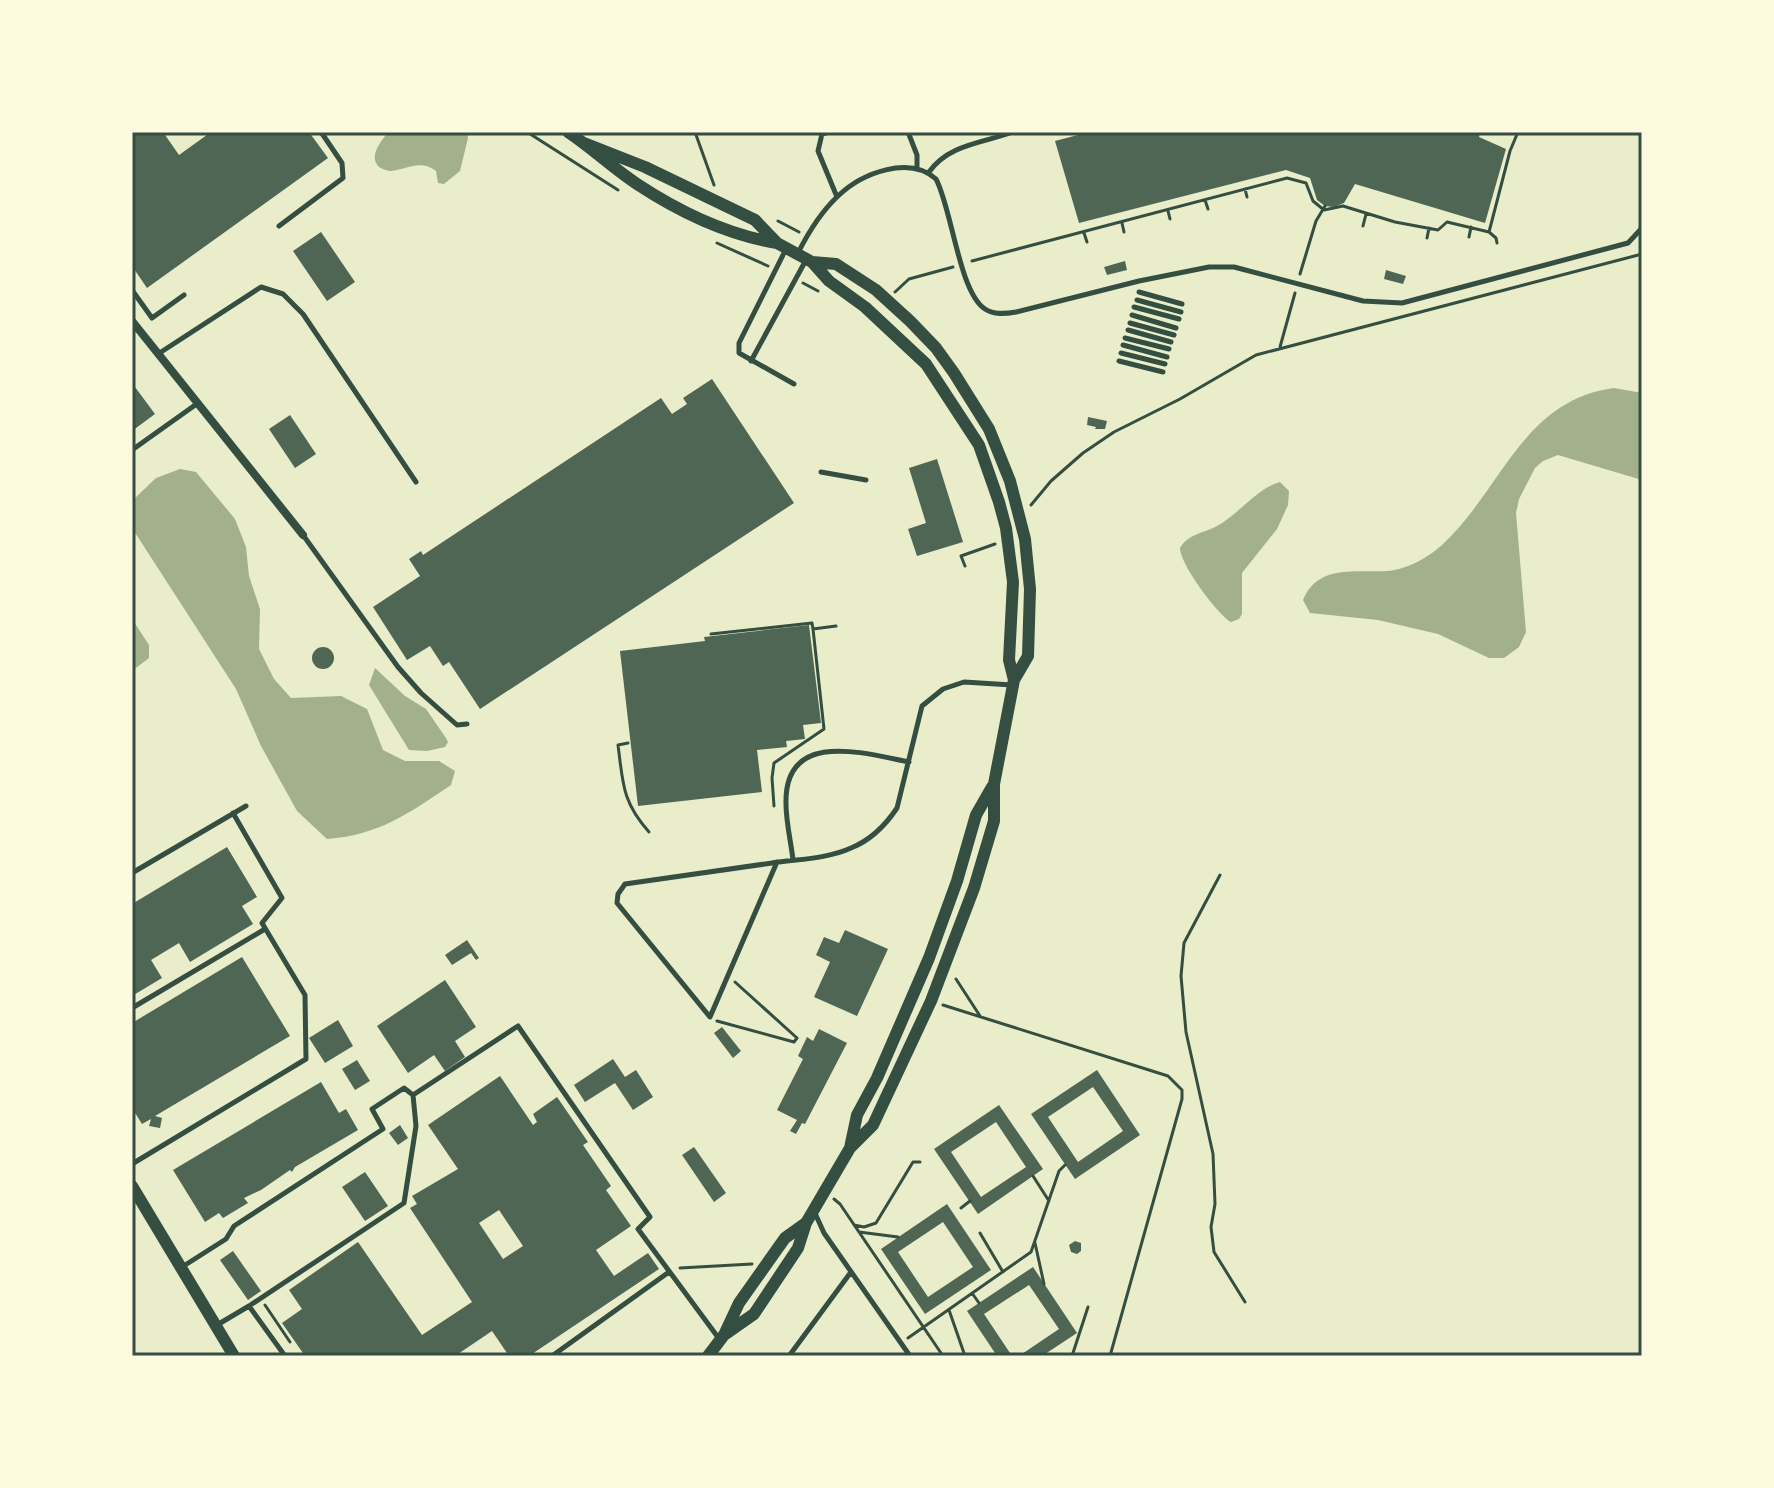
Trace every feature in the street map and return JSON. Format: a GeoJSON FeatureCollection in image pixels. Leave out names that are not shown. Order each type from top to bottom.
{"type":"FeatureCollection","features":[{"type":"Feature","properties":{"kind":"street"},"geometry":{"type":"LineString","coordinates":[[568,132],[637,184],[674,205],[748,238],[836,264],[887,300],[936,348],[972,400],[1002,456],[1019,510],[1028,566],[1031,612],[1028,656],[1014,682],[994,784],[994,821],[946,965],[873,1125],[850,1148],[806,1223],[798,1248],[754,1314],[722,1338]]}},
{"type":"Feature","properties":{"kind":"street"},"geometry":{"type":"LineString","coordinates":[[584,143],[645,167],[755,220],[865,307],[926,364],[979,445],[999,502],[1010,556],[1013,606],[1009,660],[1014,682]]}},
{"type":"Feature","properties":{"kind":"street"},"geometry":{"type":"LineString","coordinates":[[132,321],[303,535]]}},
{"type":"Feature","properties":{"kind":"street"},"geometry":{"type":"LineString","coordinates":[[850,1148],[857,1115],[924,970],[957,881],[976,815],[994,784]]}},
{"type":"Feature","properties":{"kind":"street"},"geometry":{"type":"LineString","coordinates":[[132,1186],[234,1356]]}},
{"type":"Feature","properties":{"kind":"street"},"geometry":{"type":"LineString","coordinates":[[708,1356],[722,1338],[739,1303],[785,1238],[806,1223]]}},
{"type":"Feature","properties":{"kind":"lane"},"geometry":{"type":"LineString","coordinates":[[279,226],[343,178],[342,163],[321,132]]}},
{"type":"Feature","properties":{"kind":"lane"},"geometry":{"type":"LineString","coordinates":[[829,132],[822,134],[818,151],[837,197]]}},
{"type":"Feature","properties":{"kind":"lane"},"geometry":{"type":"LineString","coordinates":[[908,132],[917,155],[917,167]]}},
{"type":"Feature","properties":{"kind":"lane"},"geometry":{"type":"LineString","coordinates":[[929,172],[939,158],[949,152],[1013,132]]}},
{"type":"Feature","properties":{"kind":"lane"},"geometry":{"type":"LineString","coordinates":[[794,384],[739,353],[739,343],[776,270],[796,253],[837,197],[871,175],[890,169],[917,167],[929,172],[941,188],[972,294],[986,310],[997,313],[1016,312],[1209,267],[1234,267],[1363,301],[1402,303],[1628,243],[1642,228]]}},
{"type":"Feature","properties":{"kind":"lane"},"geometry":{"type":"LineString","coordinates":[[751,361],[795,280],[796,253]]}},
{"type":"Feature","properties":{"kind":"lane"},"geometry":{"type":"LineString","coordinates":[[158,354],[261,287],[283,294],[303,314],[416,482]]}},
{"type":"Feature","properties":{"kind":"lane"},"geometry":{"type":"LineString","coordinates":[[132,290],[152,318],[184,295]]}},
{"type":"Feature","properties":{"kind":"lane"},"geometry":{"type":"LineString","coordinates":[[1139,292],[1182,304]]}},
{"type":"Feature","properties":{"kind":"lane"},"geometry":{"type":"LineString","coordinates":[[1137,300],[1181,312]]}},
{"type":"Feature","properties":{"kind":"lane"},"geometry":{"type":"LineString","coordinates":[[1134,307],[1179,319]]}},
{"type":"Feature","properties":{"kind":"lane"},"geometry":{"type":"LineString","coordinates":[[1132,315],[1176,328]]}},
{"type":"Feature","properties":{"kind":"lane"},"geometry":{"type":"LineString","coordinates":[[1130,323],[1174,335]]}},
{"type":"Feature","properties":{"kind":"lane"},"geometry":{"type":"LineString","coordinates":[[1125,338],[1170,346],[1128,330]]}},
{"type":"Feature","properties":{"kind":"lane"},"geometry":{"type":"LineString","coordinates":[[1121,353],[1166,360],[1123,345]]}},
{"type":"Feature","properties":{"kind":"lane"},"geometry":{"type":"LineString","coordinates":[[1119,361],[1163,372]]}},
{"type":"Feature","properties":{"kind":"lane"},"geometry":{"type":"LineString","coordinates":[[132,450],[198,403]]}},
{"type":"Feature","properties":{"kind":"lane"},"geometry":{"type":"LineString","coordinates":[[821,472],[866,480]]}},
{"type":"Feature","properties":{"kind":"lane"},"geometry":{"type":"LineString","coordinates":[[303,535],[398,667],[421,693],[457,725],[467,724]]}},
{"type":"Feature","properties":{"kind":"lane"},"geometry":{"type":"LineString","coordinates":[[777,862],[710,1017],[617,903],[618,894],[625,884],[777,862],[822,857],[850,849],[873,836],[897,808],[922,706],[932,697],[964,682],[1014,682]]}},
{"type":"Feature","properties":{"kind":"lane"},"geometry":{"type":"LineString","coordinates":[[793,860],[785,805],[789,779],[803,761],[818,751],[851,750],[909,762]]}},
{"type":"Feature","properties":{"kind":"lane"},"geometry":{"type":"LineString","coordinates":[[132,873],[246,806]]}},
{"type":"Feature","properties":{"kind":"lane"},"geometry":{"type":"LineString","coordinates":[[132,1164],[306,1059],[305,995],[262,923],[282,898],[233,813]]}},
{"type":"Feature","properties":{"kind":"lane"},"geometry":{"type":"LineString","coordinates":[[132,1008],[265,929]]}},
{"type":"Feature","properties":{"kind":"lane"},"geometry":{"type":"LineString","coordinates":[[413,1095],[518,1026],[650,1217],[638,1229],[722,1338]]}},
{"type":"Feature","properties":{"kind":"lane"},"geometry":{"type":"LineString","coordinates":[[181,1267],[226,1239],[234,1226],[383,1129],[372,1109],[404,1088],[413,1095],[416,1126],[404,1203],[216,1325]]}},
{"type":"Feature","properties":{"kind":"lane"},"geometry":{"type":"LineString","coordinates":[[813,1210],[824,1233],[910,1356]]}},
{"type":"Feature","properties":{"kind":"lane"},"geometry":{"type":"LineString","coordinates":[[552,1356],[669,1272]]}},
{"type":"Feature","properties":{"kind":"lane"},"geometry":{"type":"LineString","coordinates":[[789,1356],[851,1272]]}},
{"type":"Feature","properties":{"kind":"lane"},"geometry":{"type":"LineString","coordinates":[[249,1306],[285,1356]]}},
{"type":"Feature","properties":{"kind":"path"},"geometry":{"type":"LineString","coordinates":[[527,132],[625,194]]}},
{"type":"Feature","properties":{"kind":"path"},"geometry":{"type":"LineString","coordinates":[[695,132],[718,196],[717,203]]}},
{"type":"Feature","properties":{"kind":"path"},"geometry":{"type":"LineString","coordinates":[[1489,232],[1518,132]]}},
{"type":"Feature","properties":{"kind":"path"},"geometry":{"type":"LineString","coordinates":[[887,300],[909,279],[1287,178],[1306,183],[1313,201],[1324,210],[1343,206],[1438,230],[1447,222],[1489,232],[1497,243]]}},
{"type":"Feature","properties":{"kind":"path"},"geometry":{"type":"LineString","coordinates":[[1245,189],[1247,197]]}},
{"type":"Feature","properties":{"kind":"path"},"geometry":{"type":"LineString","coordinates":[[1205,200],[1208,209]]}},
{"type":"Feature","properties":{"kind":"path"},"geometry":{"type":"LineString","coordinates":[[1168,211],[1170,219]]}},
{"type":"Feature","properties":{"kind":"path"},"geometry":{"type":"LineString","coordinates":[[1363,226],[1366,214]]}},
{"type":"Feature","properties":{"kind":"path"},"geometry":{"type":"LineString","coordinates":[[1122,223],[1124,232]]}},
{"type":"Feature","properties":{"kind":"path"},"geometry":{"type":"LineString","coordinates":[[1469,237],[1471,227]]}},
{"type":"Feature","properties":{"kind":"path"},"geometry":{"type":"LineString","coordinates":[[1427,238],[1429,228]]}},
{"type":"Feature","properties":{"kind":"path"},"geometry":{"type":"LineString","coordinates":[[1084,233],[1087,242]]}},
{"type":"Feature","properties":{"kind":"path"},"geometry":{"type":"LineString","coordinates":[[709,239],[776,270]]}},
{"type":"Feature","properties":{"kind":"path"},"geometry":{"type":"LineString","coordinates":[[1019,510],[1030,506],[1051,481],[1083,453],[1114,432],[1180,399],[1256,355],[1642,254]]}},
{"type":"Feature","properties":{"kind":"path"},"geometry":{"type":"LineString","coordinates":[[795,280],[827,297]]}},
{"type":"Feature","properties":{"kind":"path"},"geometry":{"type":"LineString","coordinates":[[965,566],[961,556],[994,542],[996,556]]}},
{"type":"Feature","properties":{"kind":"path"},"geometry":{"type":"LineString","coordinates":[[711,634],[812,623],[824,729],[774,763],[774,809]]}},
{"type":"Feature","properties":{"kind":"path"},"geometry":{"type":"LineString","coordinates":[[813,629],[836,626]]}},
{"type":"Feature","properties":{"kind":"path"},"geometry":{"type":"LineString","coordinates":[[628,743],[618,745],[625,795],[629,807],[649,832]]}},
{"type":"Feature","properties":{"kind":"path"},"geometry":{"type":"LineString","coordinates":[[1220,875],[1184,943],[1181,976],[1186,1032],[1213,1154],[1215,1204],[1211,1227],[1214,1252],[1245,1302]]}},
{"type":"Feature","properties":{"kind":"path"},"geometry":{"type":"LineString","coordinates":[[946,965],[980,1016]]}},
{"type":"Feature","properties":{"kind":"path"},"geometry":{"type":"LineString","coordinates":[[710,1017],[794,1042],[797,1038],[729,977]]}},
{"type":"Feature","properties":{"kind":"path"},"geometry":{"type":"LineString","coordinates":[[931,1001],[1168,1076],[1182,1090],[1110,1356]]}},
{"type":"Feature","properties":{"kind":"path"},"geometry":{"type":"LineString","coordinates":[[854,1225],[864,1227],[876,1223],[913,1162],[920,1162]]}},
{"type":"Feature","properties":{"kind":"path"},"geometry":{"type":"LineString","coordinates":[[901,1343],[1031,1252],[1059,1171],[1065,1165]]}},
{"type":"Feature","properties":{"kind":"path"},"geometry":{"type":"LineString","coordinates":[[1033,1176],[1049,1201]]}},
{"type":"Feature","properties":{"kind":"path"},"geometry":{"type":"LineString","coordinates":[[824,1192],[840,1204],[943,1356]]}},
{"type":"Feature","properties":{"kind":"path"},"geometry":{"type":"LineString","coordinates":[[961,1208],[970,1201]]}},
{"type":"Feature","properties":{"kind":"path"},"geometry":{"type":"LineString","coordinates":[[859,1232],[898,1237]]}},
{"type":"Feature","properties":{"kind":"path"},"geometry":{"type":"LineString","coordinates":[[980,1233],[1003,1272]]}},
{"type":"Feature","properties":{"kind":"path"},"geometry":{"type":"LineString","coordinates":[[1035,1243],[1044,1284]]}},
{"type":"Feature","properties":{"kind":"path"},"geometry":{"type":"LineString","coordinates":[[669,1272],[683,1267],[743,1263],[766,1265]]}},
{"type":"Feature","properties":{"kind":"path"},"geometry":{"type":"LineString","coordinates":[[972,1293],[979,1303]]}},
{"type":"Feature","properties":{"kind":"path"},"geometry":{"type":"LineString","coordinates":[[261,1298],[292,1344]]}},
{"type":"Feature","properties":{"kind":"path"},"geometry":{"type":"LineString","coordinates":[[1072,1356],[1088,1307]]}},
{"type":"Feature","properties":{"kind":"path"},"geometry":{"type":"LineString","coordinates":[[949,1310],[965,1356]]}},
{"type":"Feature","properties":{"kind":"shaded area"},"geometry":{"type":"Polygon","coordinates":[[[388,132],[467,132],[460,171],[444,184],[438,183],[436,171],[430,167],[414,166],[391,171],[380,168],[375,154],[388,132]]]}},
{"type":"Feature","properties":{"kind":"shaded area"},"geometry":{"type":"Polygon","coordinates":[[[1614,388],[1642,393],[1642,480],[1558,455],[1535,468],[1519,499],[1516,513],[1526,632],[1519,647],[1504,658],[1489,658],[1438,634],[1378,620],[1310,613],[1303,600],[1318,580],[1328,575],[1396,570],[1431,553],[1464,522],[1535,428],[1557,410],[1583,396],[1614,388]]]}},
{"type":"Feature","properties":{"kind":"shaded area"},"geometry":{"type":"Polygon","coordinates":[[[180,469],[196,472],[235,519],[246,547],[249,576],[260,609],[259,649],[274,679],[291,698],[341,696],[367,709],[383,750],[405,761],[439,761],[455,771],[451,785],[393,821],[346,837],[327,839],[297,811],[261,746],[236,689],[132,528],[133,500],[156,478],[180,469]]]}},
{"type":"Feature","properties":{"kind":"shaded area"},"geometry":{"type":"Polygon","coordinates":[[[1280,482],[1289,491],[1288,505],[1277,529],[1242,573],[1242,614],[1231,622],[1200,588],[1180,548],[1187,540],[1217,526],[1263,490],[1280,482]]]}},
{"type":"Feature","properties":{"kind":"shaded area"},"geometry":{"type":"Polygon","coordinates":[[[132,619],[149,645],[149,658],[132,671],[132,619]]]}},
{"type":"Feature","properties":{"kind":"shaded area"},"geometry":{"type":"Polygon","coordinates":[[[375,668],[405,696],[426,709],[448,742],[445,747],[427,751],[409,750],[369,685],[375,668]]]}},
{"type":"Feature","properties":{"kind":"building"},"geometry":{"type":"Polygon","coordinates":[[[132,132],[163,132],[179,155],[211,132],[309,132],[328,158],[147,288],[132,266],[132,132]]]}},
{"type":"Feature","properties":{"kind":"building"},"geometry":{"type":"Polygon","coordinates":[[[1089,132],[1480,132],[1479,137],[1506,149],[1485,223],[1355,184],[1344,203],[1325,206],[1317,200],[1310,178],[1286,170],[1079,223],[1055,141],[1089,132]]]}},
{"type":"Feature","properties":{"kind":"building"},"geometry":{"type":"Polygon","coordinates":[[[321,232],[355,282],[327,301],[293,251],[321,232]]]}},
{"type":"Feature","properties":{"kind":"building"},"geometry":{"type":"Polygon","coordinates":[[[1125,261],[1127,270],[1107,275],[1104,267],[1125,261]]]}},
{"type":"Feature","properties":{"kind":"building"},"geometry":{"type":"Polygon","coordinates":[[[1386,270],[1406,276],[1403,284],[1384,279],[1386,270]]]}},
{"type":"Feature","properties":{"kind":"building"},"geometry":{"type":"Polygon","coordinates":[[[712,379],[794,503],[480,709],[449,662],[443,666],[430,646],[407,660],[373,607],[420,576],[409,559],[421,551],[423,555],[661,398],[672,414],[687,404],[683,398],[712,379]]]}},
{"type":"Feature","properties":{"kind":"building"},"geometry":{"type":"Polygon","coordinates":[[[132,383],[155,414],[132,431],[132,383]]]}},
{"type":"Feature","properties":{"kind":"building"},"geometry":{"type":"Polygon","coordinates":[[[290,415],[316,454],[295,468],[269,429],[290,415]]]}},
{"type":"Feature","properties":{"kind":"building"},"geometry":{"type":"Polygon","coordinates":[[[1088,417],[1107,421],[1105,429],[1087,425],[1088,417]]]}},
{"type":"Feature","properties":{"kind":"building"},"geometry":{"type":"Polygon","coordinates":[[[937,459],[963,542],[917,556],[908,529],[926,523],[909,468],[937,459]]]}},
{"type":"Feature","properties":{"kind":"building"},"geometry":{"type":"Polygon","coordinates":[[[809,625],[821,723],[803,725],[805,739],[786,741],[787,747],[757,750],[762,792],[638,806],[620,651],[705,641],[704,637],[809,625]]]}},
{"type":"Feature","properties":{"kind":"building"},"geometry":{"type":"Polygon","coordinates":[[[323,647],[331,650],[334,658],[331,666],[323,669],[315,666],[312,658],[315,650],[323,647]]]}},
{"type":"Feature","properties":{"kind":"building"},"geometry":{"type":"Polygon","coordinates":[[[227,847],[257,897],[242,906],[253,924],[190,962],[179,943],[151,960],[162,978],[132,996],[132,904],[227,847]]]}},
{"type":"Feature","properties":{"kind":"building"},"geometry":{"type":"Polygon","coordinates":[[[845,930],[888,949],[857,1016],[814,997],[830,962],[816,955],[824,937],[839,943],[845,930]]]}},
{"type":"Feature","properties":{"kind":"building"},"geometry":{"type":"Polygon","coordinates":[[[467,940],[479,958],[476,960],[471,953],[452,965],[445,955],[467,940]]]}},
{"type":"Feature","properties":{"kind":"building"},"geometry":{"type":"Polygon","coordinates":[[[242,957],[290,1036],[155,1116],[162,1118],[160,1128],[149,1126],[151,1119],[142,1124],[132,1108],[132,1023],[242,957]]]}},
{"type":"Feature","properties":{"kind":"building"},"geometry":{"type":"Polygon","coordinates":[[[445,980],[476,1027],[455,1041],[465,1057],[445,1071],[434,1055],[408,1073],[377,1026],[445,980]]]}},
{"type":"Feature","properties":{"kind":"building"},"geometry":{"type":"Polygon","coordinates":[[[338,1020],[353,1046],[325,1063],[309,1038],[338,1020]]]}},
{"type":"Feature","properties":{"kind":"building"},"geometry":{"type":"Polygon","coordinates":[[[722,1027],[741,1051],[733,1058],[714,1033],[722,1027]]]}},
{"type":"Feature","properties":{"kind":"building"},"geometry":{"type":"Polygon","coordinates":[[[819,1029],[847,1043],[805,1124],[802,1123],[796,1134],[790,1131],[797,1120],[777,1110],[803,1059],[798,1056],[807,1037],[813,1041],[819,1029]]]}},
{"type":"Feature","properties":{"kind":"building"},"geometry":{"type":"Polygon","coordinates":[[[613,1059],[625,1077],[636,1070],[653,1097],[633,1110],[615,1083],[585,1102],[574,1085],[613,1059]]]}},
{"type":"Feature","properties":{"kind":"building"},"geometry":{"type":"Polygon","coordinates":[[[357,1060],[370,1081],[355,1090],[342,1069],[357,1060]]]}},
{"type":"Feature","properties":{"kind":"building"},"geometry":{"type":"Polygon","coordinates":[[[1097,1070],[1140,1135],[1075,1179],[1031,1114],[1097,1070]],[[1093,1087],[1048,1117],[1078,1162],[1123,1131],[1093,1087]]]}},
{"type":"Feature","properties":{"kind":"building"},"geometry":{"type":"Polygon","coordinates":[[[500,1076],[533,1125],[537,1122],[533,1114],[557,1097],[588,1142],[583,1145],[611,1186],[606,1190],[631,1226],[596,1250],[614,1276],[648,1253],[659,1269],[529,1356],[509,1356],[492,1331],[455,1356],[305,1356],[282,1323],[302,1309],[289,1290],[358,1242],[422,1335],[472,1302],[410,1208],[417,1204],[412,1196],[458,1169],[428,1125],[500,1076]],[[499,1210],[479,1223],[503,1259],[523,1246],[499,1210]]]}},
{"type":"Feature","properties":{"kind":"building"},"geometry":{"type":"Polygon","coordinates":[[[321,1082],[339,1113],[346,1109],[358,1130],[244,1198],[248,1203],[223,1218],[219,1213],[205,1222],[173,1170],[321,1082]]]}},
{"type":"Feature","properties":{"kind":"building"},"geometry":{"type":"Polygon","coordinates":[[[999,1105],[1043,1169],[978,1214],[934,1149],[999,1105]],[[996,1122],[951,1152],[981,1197],[1026,1167],[996,1122]]]}},
{"type":"Feature","properties":{"kind":"building"},"geometry":{"type":"Polygon","coordinates":[[[400,1125],[408,1138],[398,1145],[389,1133],[400,1125]]]}},
{"type":"Feature","properties":{"kind":"building"},"geometry":{"type":"Polygon","coordinates":[[[694,1147],[726,1193],[714,1202],[682,1155],[694,1147]]]}},
{"type":"Feature","properties":{"kind":"building"},"geometry":{"type":"Polygon","coordinates":[[[365,1172],[388,1206],[365,1221],[342,1187],[365,1172]]]}},
{"type":"Feature","properties":{"kind":"building"},"geometry":{"type":"Polygon","coordinates":[[[947,1204],[991,1270],[925,1314],[881,1249],[947,1204]],[[943,1222],[898,1252],[928,1297],[973,1267],[943,1222]]]}},
{"type":"Feature","properties":{"kind":"building"},"geometry":{"type":"Polygon","coordinates":[[[1075,1241],[1081,1243],[1081,1251],[1077,1254],[1071,1252],[1069,1245],[1075,1241]]]}},
{"type":"Feature","properties":{"kind":"building"},"geometry":{"type":"Polygon","coordinates":[[[233,1251],[261,1291],[248,1300],[220,1260],[233,1251]]]}},
{"type":"Feature","properties":{"kind":"building"},"geometry":{"type":"Polygon","coordinates":[[[1033,1267],[1077,1333],[1042,1356],[1019,1356],[1059,1329],[1029,1285],[984,1314],[1012,1356],[997,1356],[967,1311],[1033,1267]]]}}]}
